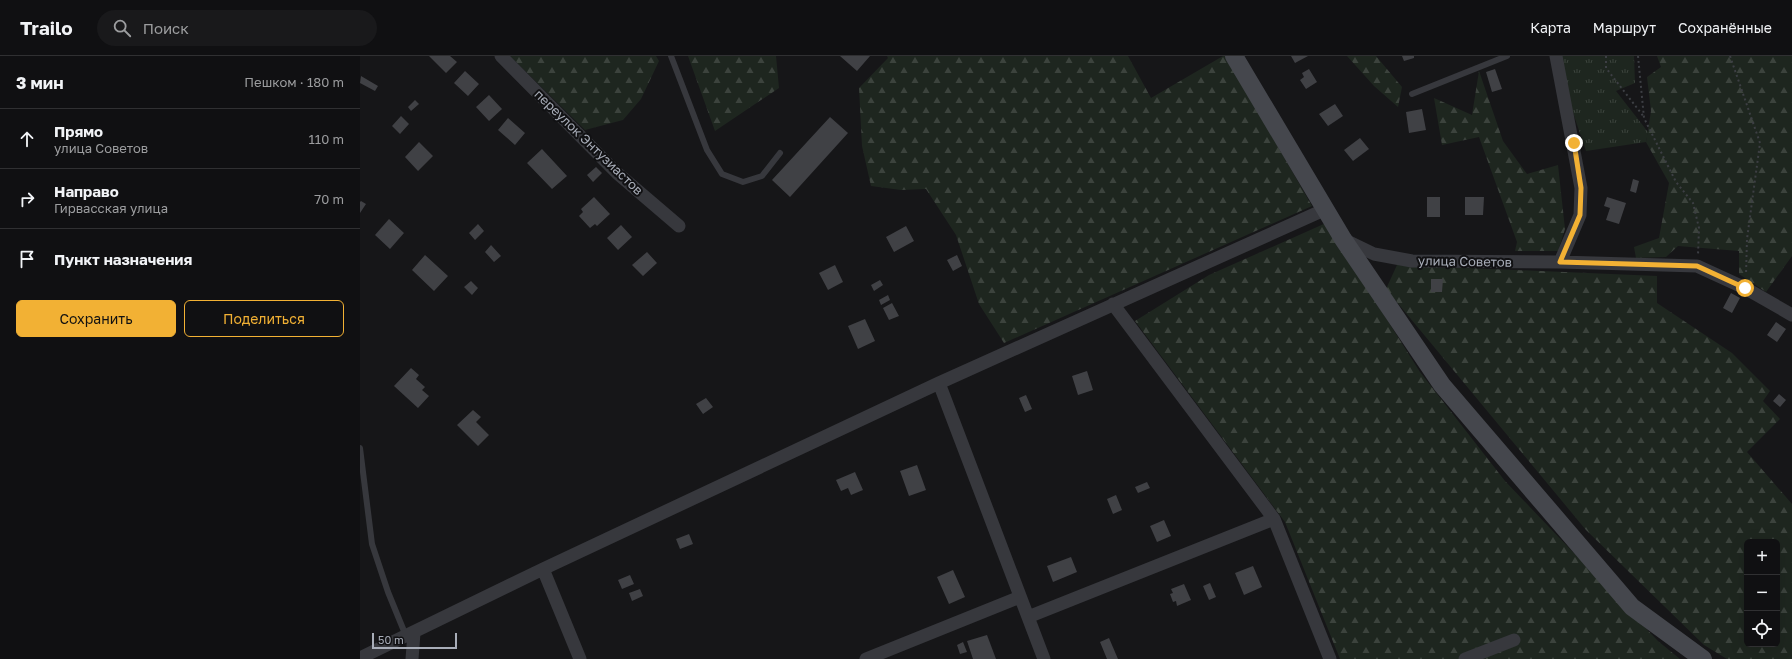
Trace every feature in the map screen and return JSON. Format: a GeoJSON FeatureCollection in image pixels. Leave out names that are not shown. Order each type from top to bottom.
{"type":"FeatureCollection","features":[{"type":"Feature","properties":{"kind":"main road"},"geometry":{"type":"LineString","coordinates":[[1234,56],[1343,239],[1442,385],[1632,607],[1703,659]]}},
{"type":"Feature","properties":{"kind":"street","name":"переулок Энтузиастов"},"geometry":{"type":"LineString","coordinates":[[501,56],[618,173],[679,226]]}},
{"type":"Feature","properties":{"kind":"street"},"geometry":{"type":"LineString","coordinates":[[1556,56],[1581,188],[1580,215],[1560,262]]}},
{"type":"Feature","properties":{"kind":"street"},"geometry":{"type":"LineString","coordinates":[[360,658],[544,568],[939,383],[1326,209]]}},
{"type":"Feature","properties":{"kind":"street","name":"улица Советов"},"geometry":{"type":"LineString","coordinates":[[1343,239],[1374,254],[1412,260],[1697,266],[1745,288],[1792,315]]}},
{"type":"Feature","properties":{"kind":"street"},"geometry":{"type":"LineString","coordinates":[[1113,304],[1274,519],[1330,659]]}},
{"type":"Feature","properties":{"kind":"street"},"geometry":{"type":"LineString","coordinates":[[939,383],[1044,659]]}},
{"type":"Feature","properties":{"kind":"street"},"geometry":{"type":"LineString","coordinates":[[1028,617],[1274,519]]}},
{"type":"Feature","properties":{"kind":"street"},"geometry":{"type":"LineString","coordinates":[[544,568],[580,659]]}},
{"type":"Feature","properties":{"kind":"street"},"geometry":{"type":"LineString","coordinates":[[866,659],[1020,598]]}},
{"type":"Feature","properties":{"kind":"street"},"geometry":{"type":"LineString","coordinates":[[410,634],[412,659]]}},
{"type":"Feature","properties":{"kind":"street"},"geometry":{"type":"LineString","coordinates":[[1465,659],[1514,640]]}},
{"type":"Feature","properties":{"kind":"lane"},"geometry":{"type":"LineString","coordinates":[[671,56],[707,150],[722,174],[743,182],[762,176],[780,153]]}},
{"type":"Feature","properties":{"kind":"lane"},"geometry":{"type":"LineString","coordinates":[[1412,94],[1507,56]]}},
{"type":"Feature","properties":{"kind":"lane"},"geometry":{"type":"LineString","coordinates":[[360,448],[372,544],[388,592],[410,634]]}},
{"type":"Feature","properties":{"kind":"path"},"geometry":{"type":"LineString","coordinates":[[1606,56],[1606,68],[1644,118],[1676,182],[1693,203],[1699,228],[1697,266]]}},
{"type":"Feature","properties":{"kind":"path"},"geometry":{"type":"LineString","coordinates":[[1638,56],[1644,118]]}},
{"type":"Feature","properties":{"kind":"path"},"geometry":{"type":"LineString","coordinates":[[1730,56],[1760,143],[1747,239],[1745,288]]}},
{"type":"Feature","properties":{"kind":"green space"},"geometry":{"type":"Polygon","coordinates":[[[510,56],[656,56],[659,61],[641,99],[623,120],[585,130],[510,56]]]}},
{"type":"Feature","properties":{"kind":"green space"},"geometry":{"type":"Polygon","coordinates":[[[688,56],[776,56],[779,88],[715,131],[688,56]]]}},
{"type":"Feature","properties":{"kind":"green space"},"geometry":{"type":"Polygon","coordinates":[[[887,56],[1128,56],[1151,98],[1223,56],[1226,56],[1312,206],[1004,343],[979,304],[956,235],[926,189],[901,190],[871,186],[862,146],[859,88],[888,58],[887,56]]]}},
{"type":"Feature","properties":{"kind":"green space"},"geometry":{"type":"Polygon","coordinates":[[[1347,56],[1376,56],[1402,87],[1398,107],[1374,86],[1347,56]]]}},
{"type":"Feature","properties":{"kind":"green space"},"geometry":{"type":"Polygon","coordinates":[[[1560,56],[1634,56],[1635,83],[1616,91],[1648,132],[1646,142],[1586,151],[1567,95],[1560,56]]]}},
{"type":"Feature","properties":{"kind":"green space"},"geometry":{"type":"Polygon","coordinates":[[[1657,56],[1792,56],[1792,256],[1766,292],[1739,274],[1739,251],[1678,246],[1666,257],[1636,258],[1634,247],[1659,238],[1669,183],[1646,142],[1651,111],[1647,77],[1661,67],[1657,56]]]}},
{"type":"Feature","properties":{"kind":"green space"},"geometry":{"type":"Polygon","coordinates":[[[1479,71],[1503,141],[1527,174],[1558,165],[1565,229],[1558,251],[1515,251],[1517,242],[1479,137],[1442,145],[1434,98],[1472,115],[1479,71]]]}},
{"type":"Feature","properties":{"kind":"green space"},"geometry":{"type":"Polygon","coordinates":[[[1326,223],[1420,372],[1505,481],[1658,641],[1680,659],[1340,659],[1285,522],[1135,321],[1209,275],[1326,223]]]}},
{"type":"Feature","properties":{"kind":"green space"},"geometry":{"type":"Polygon","coordinates":[[[1397,265],[1657,276],[1657,303],[1732,353],[1770,391],[1763,401],[1780,419],[1747,452],[1792,504],[1792,659],[1727,659],[1704,645],[1586,530],[1386,289],[1397,265]]]}},
{"type":"Feature","properties":{"kind":"building"},"geometry":{"type":"Polygon","coordinates":[[[429,56],[450,56],[457,62],[446,73],[429,56]]]}},
{"type":"Feature","properties":{"kind":"building"},"geometry":{"type":"Polygon","coordinates":[[[840,56],[870,56],[857,71],[840,56]]]}},
{"type":"Feature","properties":{"kind":"building"},"geometry":{"type":"Polygon","coordinates":[[[1291,56],[1308,56],[1295,63],[1291,56]]]}},
{"type":"Feature","properties":{"kind":"building"},"geometry":{"type":"Polygon","coordinates":[[[1402,56],[1414,56],[1414,58],[1404,61],[1402,56]]]}},
{"type":"Feature","properties":{"kind":"building"},"geometry":{"type":"Polygon","coordinates":[[[1309,69],[1317,82],[1306,89],[1300,80],[1304,77],[1302,73],[1309,69]]]}},
{"type":"Feature","properties":{"kind":"building"},"geometry":{"type":"Polygon","coordinates":[[[1495,69],[1502,89],[1492,92],[1486,72],[1495,69]]]}},
{"type":"Feature","properties":{"kind":"building"},"geometry":{"type":"Polygon","coordinates":[[[465,71],[479,84],[468,96],[454,83],[465,71]]]}},
{"type":"Feature","properties":{"kind":"building"},"geometry":{"type":"Polygon","coordinates":[[[361,76],[378,86],[375,91],[360,83],[361,76]]]}},
{"type":"Feature","properties":{"kind":"building"},"geometry":{"type":"Polygon","coordinates":[[[489,95],[502,109],[489,121],[476,107],[489,95]]]}},
{"type":"Feature","properties":{"kind":"building"},"geometry":{"type":"Polygon","coordinates":[[[415,100],[419,104],[411,111],[408,107],[415,100]]]}},
{"type":"Feature","properties":{"kind":"building"},"geometry":{"type":"Polygon","coordinates":[[[1335,104],[1343,116],[1328,126],[1319,114],[1335,104]]]}},
{"type":"Feature","properties":{"kind":"building"},"geometry":{"type":"Polygon","coordinates":[[[1422,109],[1426,130],[1409,133],[1406,112],[1422,109]]]}},
{"type":"Feature","properties":{"kind":"building"},"geometry":{"type":"Polygon","coordinates":[[[401,116],[409,124],[400,134],[392,126],[401,116]]]}},
{"type":"Feature","properties":{"kind":"building"},"geometry":{"type":"Polygon","coordinates":[[[830,117],[848,133],[790,197],[772,180],[830,117]]]}},
{"type":"Feature","properties":{"kind":"building"},"geometry":{"type":"Polygon","coordinates":[[[508,118],[525,133],[515,145],[498,130],[508,118]]]}},
{"type":"Feature","properties":{"kind":"building"},"geometry":{"type":"Polygon","coordinates":[[[1360,138],[1369,149],[1353,161],[1344,150],[1360,138]]]}},
{"type":"Feature","properties":{"kind":"building"},"geometry":{"type":"Polygon","coordinates":[[[419,142],[433,156],[418,171],[405,157],[419,142]]]}},
{"type":"Feature","properties":{"kind":"building"},"geometry":{"type":"Polygon","coordinates":[[[542,149],[567,176],[552,189],[527,163],[542,149]]]}},
{"type":"Feature","properties":{"kind":"building"},"geometry":{"type":"Polygon","coordinates":[[[596,167],[602,173],[593,182],[587,175],[596,167]]]}},
{"type":"Feature","properties":{"kind":"building"},"geometry":{"type":"Polygon","coordinates":[[[1633,179],[1639,181],[1636,193],[1630,191],[1633,179]]]}},
{"type":"Feature","properties":{"kind":"building"},"geometry":{"type":"Polygon","coordinates":[[[594,197],[610,214],[597,226],[595,224],[590,228],[579,216],[583,212],[581,209],[594,197]]]}},
{"type":"Feature","properties":{"kind":"building"},"geometry":{"type":"Polygon","coordinates":[[[1427,197],[1440,197],[1440,217],[1427,217],[1427,197]]]}},
{"type":"Feature","properties":{"kind":"building"},"geometry":{"type":"Polygon","coordinates":[[[1465,197],[1484,197],[1483,215],[1465,215],[1465,197]]]}},
{"type":"Feature","properties":{"kind":"building"},"geometry":{"type":"Polygon","coordinates":[[[1607,197],[1626,203],[1619,224],[1606,220],[1610,208],[1604,206],[1607,197]]]}},
{"type":"Feature","properties":{"kind":"building"},"geometry":{"type":"Polygon","coordinates":[[[361,201],[366,204],[360,213],[360,202],[361,201]]]}},
{"type":"Feature","properties":{"kind":"building"},"geometry":{"type":"Polygon","coordinates":[[[389,219],[404,233],[390,249],[375,235],[389,219]]]}},
{"type":"Feature","properties":{"kind":"building"},"geometry":{"type":"Polygon","coordinates":[[[478,224],[484,231],[475,240],[469,233],[478,224]]]}},
{"type":"Feature","properties":{"kind":"building"},"geometry":{"type":"Polygon","coordinates":[[[621,225],[632,237],[618,250],[607,238],[621,225]]]}},
{"type":"Feature","properties":{"kind":"building"},"geometry":{"type":"Polygon","coordinates":[[[906,226],[914,241],[894,252],[886,237],[906,226]]]}},
{"type":"Feature","properties":{"kind":"building"},"geometry":{"type":"Polygon","coordinates":[[[491,245],[501,256],[494,262],[485,252],[491,245]]]}},
{"type":"Feature","properties":{"kind":"building"},"geometry":{"type":"Polygon","coordinates":[[[647,252],[657,263],[643,276],[632,265],[647,252]]]}},
{"type":"Feature","properties":{"kind":"building"},"geometry":{"type":"Polygon","coordinates":[[[425,255],[448,276],[434,291],[412,270],[425,255]]]}},
{"type":"Feature","properties":{"kind":"building"},"geometry":{"type":"Polygon","coordinates":[[[957,255],[962,266],[953,271],[947,260],[957,255]]]}},
{"type":"Feature","properties":{"kind":"building"},"geometry":{"type":"Polygon","coordinates":[[[835,265],[843,282],[828,290],[819,273],[835,265]]]}},
{"type":"Feature","properties":{"kind":"building"},"geometry":{"type":"Polygon","coordinates":[[[1431,279],[1443,279],[1442,292],[1431,292],[1431,279]]]}},
{"type":"Feature","properties":{"kind":"building"},"geometry":{"type":"Polygon","coordinates":[[[880,280],[883,285],[874,291],[871,285],[880,280]]]}},
{"type":"Feature","properties":{"kind":"building"},"geometry":{"type":"Polygon","coordinates":[[[471,281],[478,288],[472,295],[464,287],[471,281]]]}},
{"type":"Feature","properties":{"kind":"building"},"geometry":{"type":"Polygon","coordinates":[[[1731,293],[1740,298],[1732,313],[1723,308],[1731,293]]]}},
{"type":"Feature","properties":{"kind":"building"},"geometry":{"type":"Polygon","coordinates":[[[888,295],[890,300],[881,305],[879,300],[888,295]]]}},
{"type":"Feature","properties":{"kind":"building"},"geometry":{"type":"Polygon","coordinates":[[[892,303],[899,316],[889,320],[883,308],[892,303]]]}},
{"type":"Feature","properties":{"kind":"building"},"geometry":{"type":"Polygon","coordinates":[[[865,319],[875,341],[858,349],[848,326],[865,319]]]}},
{"type":"Feature","properties":{"kind":"building"},"geometry":{"type":"Polygon","coordinates":[[[1776,322],[1786,329],[1777,342],[1767,335],[1776,322]]]}},
{"type":"Feature","properties":{"kind":"building"},"geometry":{"type":"Polygon","coordinates":[[[411,368],[419,375],[416,379],[425,387],[422,390],[429,396],[418,408],[394,386],[411,368]]]}},
{"type":"Feature","properties":{"kind":"building"},"geometry":{"type":"Polygon","coordinates":[[[1087,371],[1093,390],[1078,395],[1072,376],[1087,371]]]}},
{"type":"Feature","properties":{"kind":"building"},"geometry":{"type":"Polygon","coordinates":[[[1779,394],[1786,400],[1780,407],[1773,401],[1779,394]]]}},
{"type":"Feature","properties":{"kind":"building"},"geometry":{"type":"Polygon","coordinates":[[[1026,395],[1032,409],[1025,412],[1019,398],[1026,395]]]}},
{"type":"Feature","properties":{"kind":"building"},"geometry":{"type":"Polygon","coordinates":[[[706,398],[713,407],[703,414],[696,404],[706,398]]]}},
{"type":"Feature","properties":{"kind":"building"},"geometry":{"type":"Polygon","coordinates":[[[473,410],[481,417],[476,422],[489,435],[478,446],[457,425],[473,410]]]}},
{"type":"Feature","properties":{"kind":"building"},"geometry":{"type":"Polygon","coordinates":[[[917,465],[926,490],[909,496],[900,471],[917,465]]]}},
{"type":"Feature","properties":{"kind":"building"},"geometry":{"type":"Polygon","coordinates":[[[855,472],[863,490],[851,495],[848,488],[841,491],[836,480],[855,472]]]}},
{"type":"Feature","properties":{"kind":"building"},"geometry":{"type":"Polygon","coordinates":[[[1147,482],[1150,488],[1138,493],[1135,487],[1147,482]]]}},
{"type":"Feature","properties":{"kind":"building"},"geometry":{"type":"Polygon","coordinates":[[[1116,495],[1122,510],[1113,514],[1107,499],[1116,495]]]}},
{"type":"Feature","properties":{"kind":"building"},"geometry":{"type":"Polygon","coordinates":[[[1164,520],[1171,536],[1157,542],[1150,526],[1164,520]]]}},
{"type":"Feature","properties":{"kind":"building"},"geometry":{"type":"Polygon","coordinates":[[[689,534],[693,544],[680,549],[676,539],[689,534]]]}},
{"type":"Feature","properties":{"kind":"building"},"geometry":{"type":"Polygon","coordinates":[[[1071,557],[1077,572],[1053,582],[1047,566],[1071,557]]]}},
{"type":"Feature","properties":{"kind":"building"},"geometry":{"type":"Polygon","coordinates":[[[1253,566],[1262,587],[1244,595],[1235,573],[1253,566]]]}},
{"type":"Feature","properties":{"kind":"building"},"geometry":{"type":"Polygon","coordinates":[[[953,570],[965,597],[949,604],[937,577],[953,570]]]}},
{"type":"Feature","properties":{"kind":"building"},"geometry":{"type":"Polygon","coordinates":[[[630,575],[634,584],[622,589],[618,580],[630,575]]]}},
{"type":"Feature","properties":{"kind":"building"},"geometry":{"type":"Polygon","coordinates":[[[1210,583],[1216,597],[1209,600],[1203,586],[1210,583]]]}},
{"type":"Feature","properties":{"kind":"building"},"geometry":{"type":"Polygon","coordinates":[[[1184,584],[1191,600],[1177,606],[1176,601],[1173,602],[1170,594],[1173,593],[1171,589],[1184,584]]]}},
{"type":"Feature","properties":{"kind":"building"},"geometry":{"type":"Polygon","coordinates":[[[640,589],[643,596],[632,601],[629,593],[640,589]]]}},
{"type":"Feature","properties":{"kind":"building"},"geometry":{"type":"Polygon","coordinates":[[[987,635],[996,659],[973,659],[967,641],[987,635]]]}},
{"type":"Feature","properties":{"kind":"building"},"geometry":{"type":"Polygon","coordinates":[[[1109,638],[1118,659],[1107,659],[1100,642],[1109,638]]]}},
{"type":"Feature","properties":{"kind":"building"},"geometry":{"type":"Polygon","coordinates":[[[963,642],[967,652],[960,654],[957,645],[963,642]]]}},
{"type":"Feature","properties":{"kind":"route"},"geometry":{"type":"LineString","coordinates":[[1574,143],[1581,188],[1580,215],[1560,262],[1697,266],[1745,288]]}}]}
